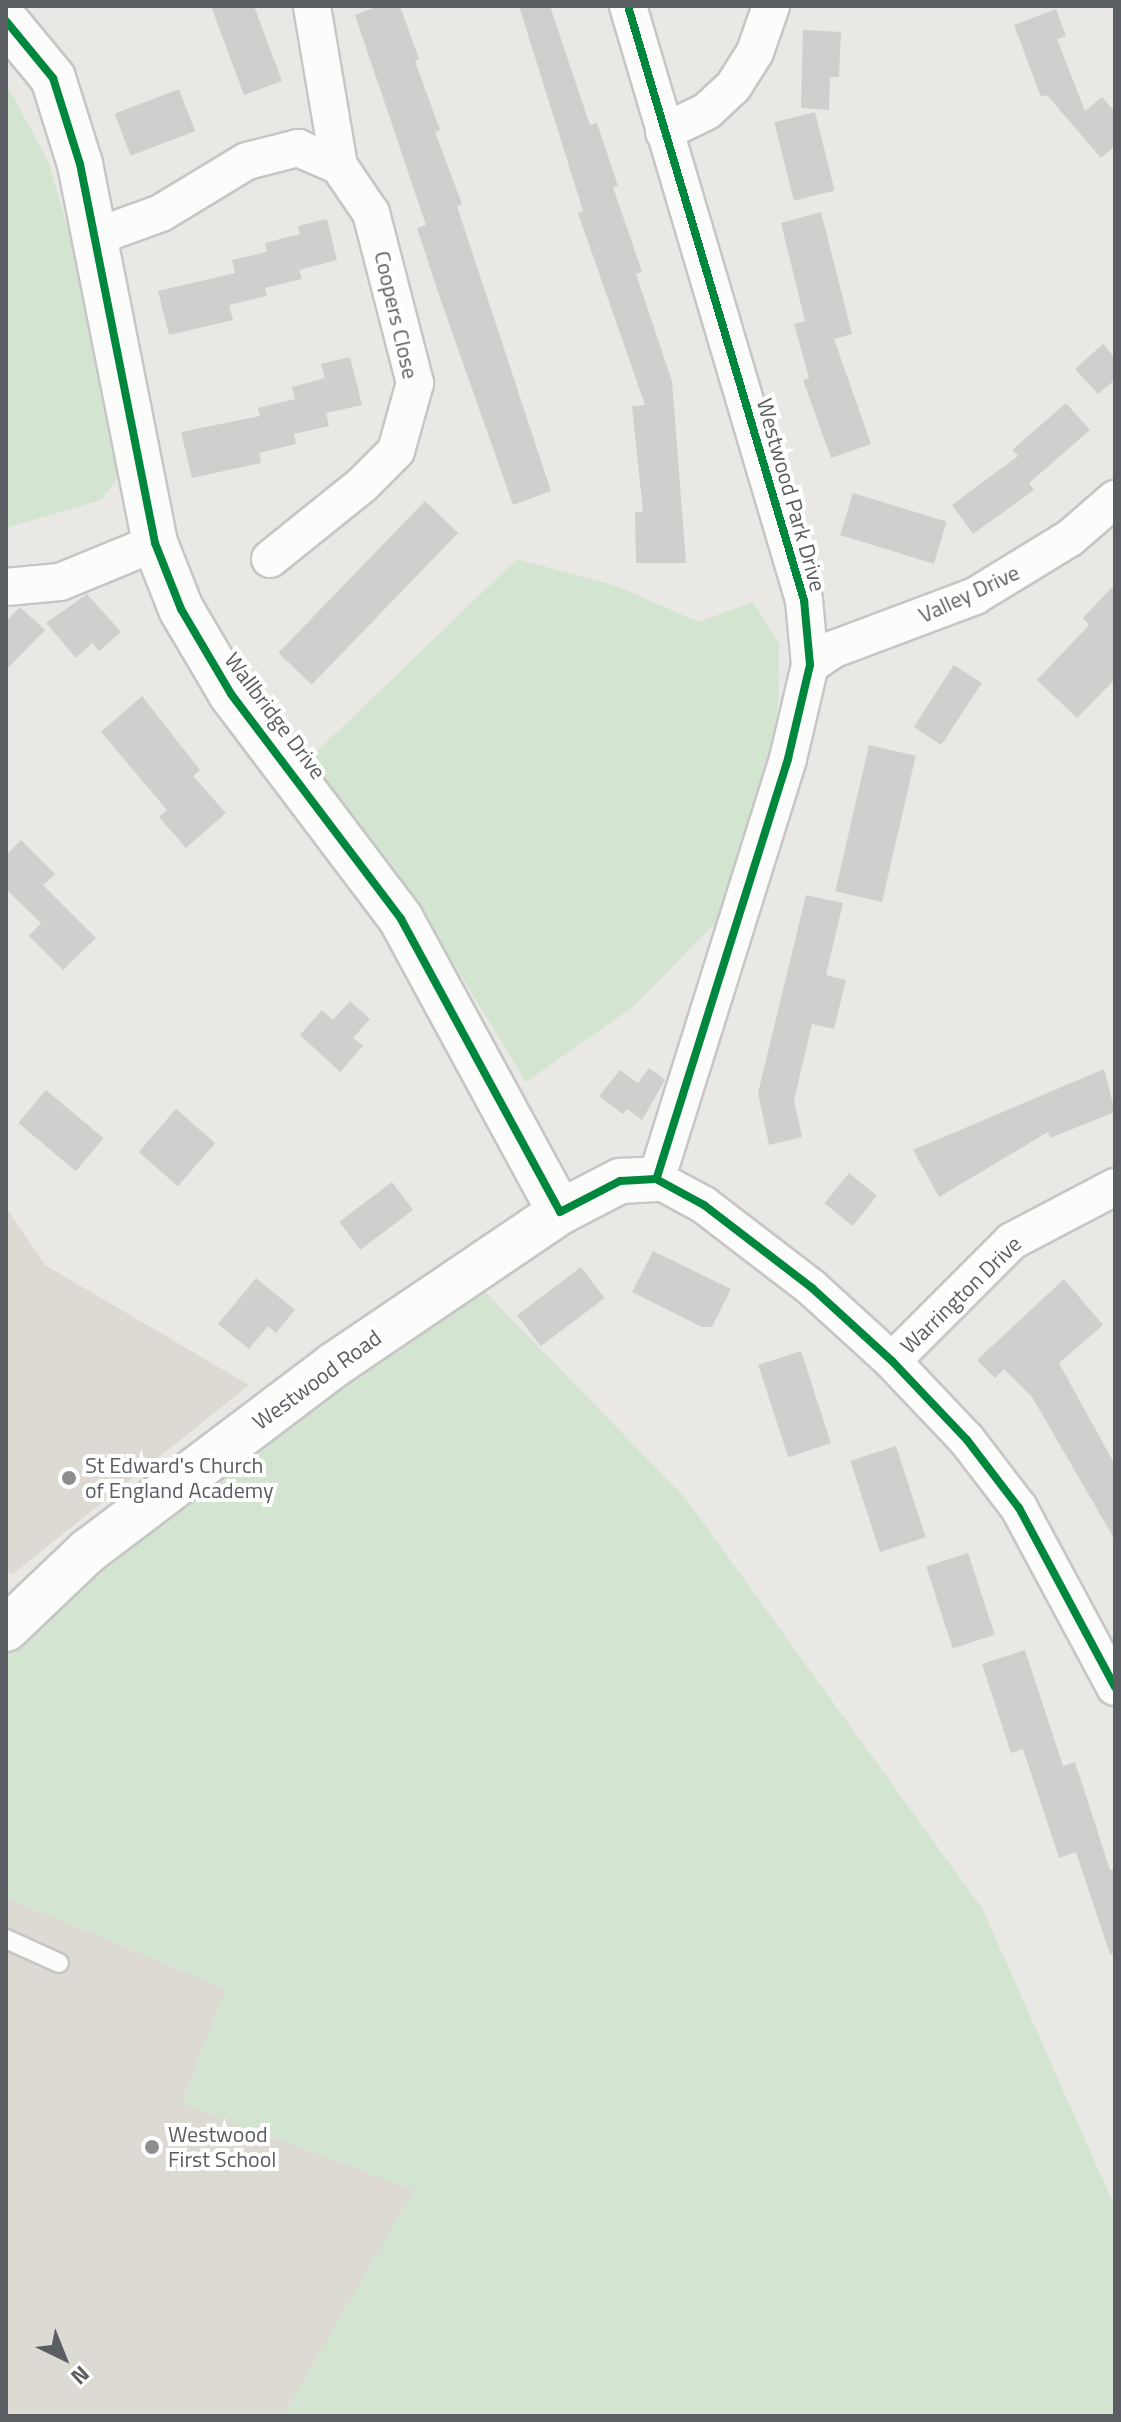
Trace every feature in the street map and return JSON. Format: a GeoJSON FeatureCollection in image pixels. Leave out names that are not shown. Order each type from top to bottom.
{"type":"FeatureCollection","features":[{"type":"Feature","properties":{"kind":"street","name":"Coopers Close"},"geometry":{"type":"LineString","coordinates":[[270,559],[396,451],[412,405],[415,383],[371,213],[339,166],[312,6]]}},
{"type":"Feature","properties":{"kind":"street","name":"Westwood Park Drive"},"geometry":{"type":"LineString","coordinates":[[628,6],[804,600],[810,665],[788,759],[656,1179]]}},
{"type":"Feature","properties":{"kind":"street"},"geometry":{"type":"LineString","coordinates":[[664,132],[707,111],[733,87],[755,52],[771,6]]}},
{"type":"Feature","properties":{"kind":"street","name":"Wallbridge Drive"},"geometry":{"type":"LineString","coordinates":[[6,21],[53,78],[80,164],[155,543],[181,609],[231,694],[401,919],[560,1212]]}},
{"type":"Feature","properties":{"kind":"street"},"geometry":{"type":"LineString","coordinates":[[95,237],[161,213],[247,161],[298,148],[339,166]]}},
{"type":"Feature","properties":{"kind":"street","name":"Valley Drive"},"geometry":{"type":"LineString","coordinates":[[810,665],[834,649],[975,596],[1070,538],[1115,499]]}},
{"type":"Feature","properties":{"kind":"street"},"geometry":{"type":"LineString","coordinates":[[6,587],[60,582],[155,543]]}},
{"type":"Feature","properties":{"kind":"street"},"geometry":{"type":"LineString","coordinates":[[656,1179],[753,1240],[892,1361],[967,1440],[1019,1508],[1115,1687]]}},
{"type":"Feature","properties":{"kind":"street","name":"Westwood Road"},"geometry":{"type":"LineString","coordinates":[[7,1626],[88,1551],[334,1365],[560,1212],[620,1181],[656,1179]]}},
{"type":"Feature","properties":{"kind":"street","name":"Warrington Drive"},"geometry":{"type":"LineString","coordinates":[[892,1361],[1012,1241],[1115,1187]]}},
{"type":"Feature","properties":{"kind":"lane"},"geometry":{"type":"LineString","coordinates":[[6,1939],[59,1963]]}},
{"type":"Feature","properties":{"kind":"shaded area","name":"St Edward's Church of England Academy"},"geometry":{"type":"Polygon","coordinates":[[[6,1207],[45,1265],[249,1385],[13,1574],[6,1572],[6,1207]]]}},
{"type":"Feature","properties":{"kind":"shaded area","name":"Westwood First School"},"geometry":{"type":"Polygon","coordinates":[[[6,1897],[226,1989],[182,2103],[415,2190],[283,2416],[6,2416],[6,1897]]]}},
{"type":"Feature","properties":{"kind":"green space"},"geometry":{"type":"Polygon","coordinates":[[[6,83],[49,163],[80,271],[124,470],[101,500],[6,528],[6,83]]]}},
{"type":"Feature","properties":{"kind":"green space"},"geometry":{"type":"Polygon","coordinates":[[[517,559],[616,586],[699,622],[753,602],[779,644],[778,706],[764,789],[730,908],[634,1006],[526,1082],[451,959],[368,845],[312,756],[517,559]]]}},
{"type":"Feature","properties":{"kind":"green space"},"geometry":{"type":"Polygon","coordinates":[[[468,1274],[687,1500],[983,1910],[1115,2207],[1115,2416],[283,2416],[414,2190],[182,2103],[226,1989],[6,1897],[6,1631],[468,1274]]]}},
{"type":"Feature","properties":{"kind":"building"},"geometry":{"type":"Polygon","coordinates":[[[211,6],[254,6],[282,81],[244,95],[211,6]]]}},
{"type":"Feature","properties":{"kind":"building"},"geometry":{"type":"Polygon","coordinates":[[[378,6],[400,6],[419,59],[415,61],[440,130],[435,132],[462,204],[457,206],[551,491],[513,505],[417,228],[426,225],[355,15],[378,6]]]}},
{"type":"Feature","properties":{"kind":"building"},"geometry":{"type":"Polygon","coordinates":[[[519,6],[550,6],[590,125],[597,123],[618,186],[613,187],[642,272],[636,274],[672,381],[686,563],[636,563],[635,512],[643,512],[632,406],[645,405],[578,213],[583,211],[519,6]]]}},
{"type":"Feature","properties":{"kind":"building"},"geometry":{"type":"Polygon","coordinates":[[[1056,9],[1066,36],[1057,39],[1085,111],[1102,97],[1115,112],[1115,146],[1101,158],[1047,95],[1041,97],[1014,25],[1056,9]]]}},
{"type":"Feature","properties":{"kind":"building"},"geometry":{"type":"Polygon","coordinates":[[[803,30],[841,32],[839,77],[830,77],[829,110],[801,108],[803,30]]]}},
{"type":"Feature","properties":{"kind":"building"},"geometry":{"type":"Polygon","coordinates":[[[179,89],[195,131],[131,156],[115,114],[179,89]]]}},
{"type":"Feature","properties":{"kind":"building"},"geometry":{"type":"Polygon","coordinates":[[[815,112],[835,191],[794,201],[774,122],[815,112]]]}},
{"type":"Feature","properties":{"kind":"building"},"geometry":{"type":"Polygon","coordinates":[[[821,212],[852,334],[834,339],[871,444],[831,458],[803,380],[809,378],[794,324],[805,321],[781,223],[821,212]]]}},
{"type":"Feature","properties":{"kind":"building"},"geometry":{"type":"Polygon","coordinates":[[[327,219],[337,260],[299,270],[302,279],[265,288],[267,296],[229,305],[233,320],[169,335],[158,291],[235,273],[232,260],[267,252],[265,243],[300,234],[298,226],[327,219]]]}},
{"type":"Feature","properties":{"kind":"building"},"geometry":{"type":"Polygon","coordinates":[[[1103,344],[1115,358],[1115,380],[1098,394],[1075,369],[1103,344]]]}},
{"type":"Feature","properties":{"kind":"building"},"geometry":{"type":"Polygon","coordinates":[[[350,357],[362,405],[326,413],[329,426],[294,434],[296,444],[259,453],[261,463],[192,478],[181,432],[260,416],[258,408],[295,399],[292,387],[325,378],[321,364],[350,357]]]}},
{"type":"Feature","properties":{"kind":"building"},"geometry":{"type":"Polygon","coordinates":[[[1066,403],[1090,430],[1029,483],[1034,490],[973,534],[952,505],[1018,456],[1012,450],[1066,403]]]}},
{"type":"Feature","properties":{"kind":"building"},"geometry":{"type":"Polygon","coordinates":[[[853,493],[947,522],[934,564],[840,535],[853,493]]]}},
{"type":"Feature","properties":{"kind":"building"},"geometry":{"type":"Polygon","coordinates":[[[425,501],[458,533],[312,685],[278,653],[425,501]]]}},
{"type":"Feature","properties":{"kind":"building"},"geometry":{"type":"Polygon","coordinates":[[[1115,584],[1115,679],[1077,718],[1037,680],[1089,625],[1083,618],[1115,584]]]}},
{"type":"Feature","properties":{"kind":"building"},"geometry":{"type":"Polygon","coordinates":[[[87,594],[121,632],[99,651],[92,643],[76,658],[46,623],[87,594]]]}},
{"type":"Feature","properties":{"kind":"building"},"geometry":{"type":"Polygon","coordinates":[[[20,607],[45,630],[6,670],[6,621],[20,607]]]}},
{"type":"Feature","properties":{"kind":"building"},"geometry":{"type":"Polygon","coordinates":[[[954,665],[982,683],[941,745],[914,727],[954,665]]]}},
{"type":"Feature","properties":{"kind":"building"},"geometry":{"type":"Polygon","coordinates":[[[142,696],[200,770],[193,776],[226,813],[186,848],[159,817],[167,810],[101,732],[142,696]]]}},
{"type":"Feature","properties":{"kind":"building"},"geometry":{"type":"Polygon","coordinates":[[[869,745],[916,756],[882,902],[835,891],[869,745]]]}},
{"type":"Feature","properties":{"kind":"building"},"geometry":{"type":"Polygon","coordinates":[[[21,840],[55,874],[43,885],[96,938],[63,970],[29,936],[41,923],[6,889],[6,855],[21,840]]]}},
{"type":"Feature","properties":{"kind":"building"},"geometry":{"type":"Polygon","coordinates":[[[806,895],[843,903],[826,975],[846,980],[834,1029],[812,1024],[794,1100],[802,1137],[769,1145],[758,1093],[806,895]]]}},
{"type":"Feature","properties":{"kind":"building"},"geometry":{"type":"Polygon","coordinates":[[[350,1001],[370,1019],[353,1038],[363,1046],[340,1072],[300,1035],[322,1010],[333,1020],[350,1001]]]}},
{"type":"Feature","properties":{"kind":"building"},"geometry":{"type":"Polygon","coordinates":[[[649,1068],[665,1080],[642,1120],[627,1109],[623,1114],[599,1096],[620,1070],[638,1083],[649,1068]]]}},
{"type":"Feature","properties":{"kind":"building"},"geometry":{"type":"Polygon","coordinates":[[[1104,1069],[1115,1112],[1050,1138],[1048,1132],[939,1197],[913,1150],[1104,1069]]]}},
{"type":"Feature","properties":{"kind":"building"},"geometry":{"type":"Polygon","coordinates":[[[46,1090],[103,1138],[76,1171],[18,1123],[46,1090]]]}},
{"type":"Feature","properties":{"kind":"building"},"geometry":{"type":"Polygon","coordinates":[[[176,1109],[215,1143],[178,1186],[139,1152],[176,1109]]]}},
{"type":"Feature","properties":{"kind":"building"},"geometry":{"type":"Polygon","coordinates":[[[849,1173],[877,1196],[852,1226],[824,1203],[849,1173]]]}},
{"type":"Feature","properties":{"kind":"building"},"geometry":{"type":"Polygon","coordinates":[[[392,1182],[413,1210],[360,1250],[339,1222],[392,1182]]]}},
{"type":"Feature","properties":{"kind":"building"},"geometry":{"type":"Polygon","coordinates":[[[653,1251],[731,1289],[712,1327],[702,1327],[632,1292],[653,1251]]]}},
{"type":"Feature","properties":{"kind":"building"},"geometry":{"type":"Polygon","coordinates":[[[581,1267],[604,1298],[541,1346],[517,1315],[581,1267]]]}},
{"type":"Feature","properties":{"kind":"building"},"geometry":{"type":"Polygon","coordinates":[[[256,1278],[295,1310],[276,1333],[268,1326],[249,1349],[218,1324],[256,1278]]]}},
{"type":"Feature","properties":{"kind":"building"},"geometry":{"type":"Polygon","coordinates":[[[1064,1279],[1103,1325],[1059,1363],[1115,1465],[1115,1540],[1032,1397],[1004,1369],[995,1378],[977,1360],[1064,1279]]]}},
{"type":"Feature","properties":{"kind":"building"},"geometry":{"type":"Polygon","coordinates":[[[801,1351],[831,1443],[788,1457],[758,1365],[801,1351]]]}},
{"type":"Feature","properties":{"kind":"building"},"geometry":{"type":"Polygon","coordinates":[[[896,1446],[926,1537],[880,1552],[850,1461],[896,1446]]]}},
{"type":"Feature","properties":{"kind":"building"},"geometry":{"type":"Polygon","coordinates":[[[968,1553],[995,1635],[953,1648],[926,1567],[968,1553]]]}},
{"type":"Feature","properties":{"kind":"building"},"geometry":{"type":"Polygon","coordinates":[[[1025,1650],[1063,1766],[1075,1762],[1110,1870],[1115,1869],[1115,1953],[1110,1954],[1076,1852],[1059,1858],[1023,1749],[1011,1753],[982,1664],[1025,1650]]]}},
{"type":"Feature","properties":{"kind":"cycle path"},"geometry":{"type":"LineString","coordinates":[[628,6],[804,600],[810,665],[788,759],[656,1179]]}},
{"type":"Feature","properties":{"kind":"cycle path"},"geometry":{"type":"LineString","coordinates":[[6,21],[53,78],[80,164],[155,543],[181,609],[231,694],[401,919],[560,1212],[620,1181],[656,1179]]}},
{"type":"Feature","properties":{"kind":"cycle path"},"geometry":{"type":"LineString","coordinates":[[656,1179],[704,1205],[812,1288],[892,1361],[967,1440],[1019,1508],[1115,1687]]}},
{"type":"Feature","properties":{"kind":"place","name":"St Edward's Church of England Academy"},"geometry":{"type":"Point","coordinates":[69,1478]}},
{"type":"Feature","properties":{"kind":"place","name":"Westwood First School"},"geometry":{"type":"Point","coordinates":[152,2147]}}]}
